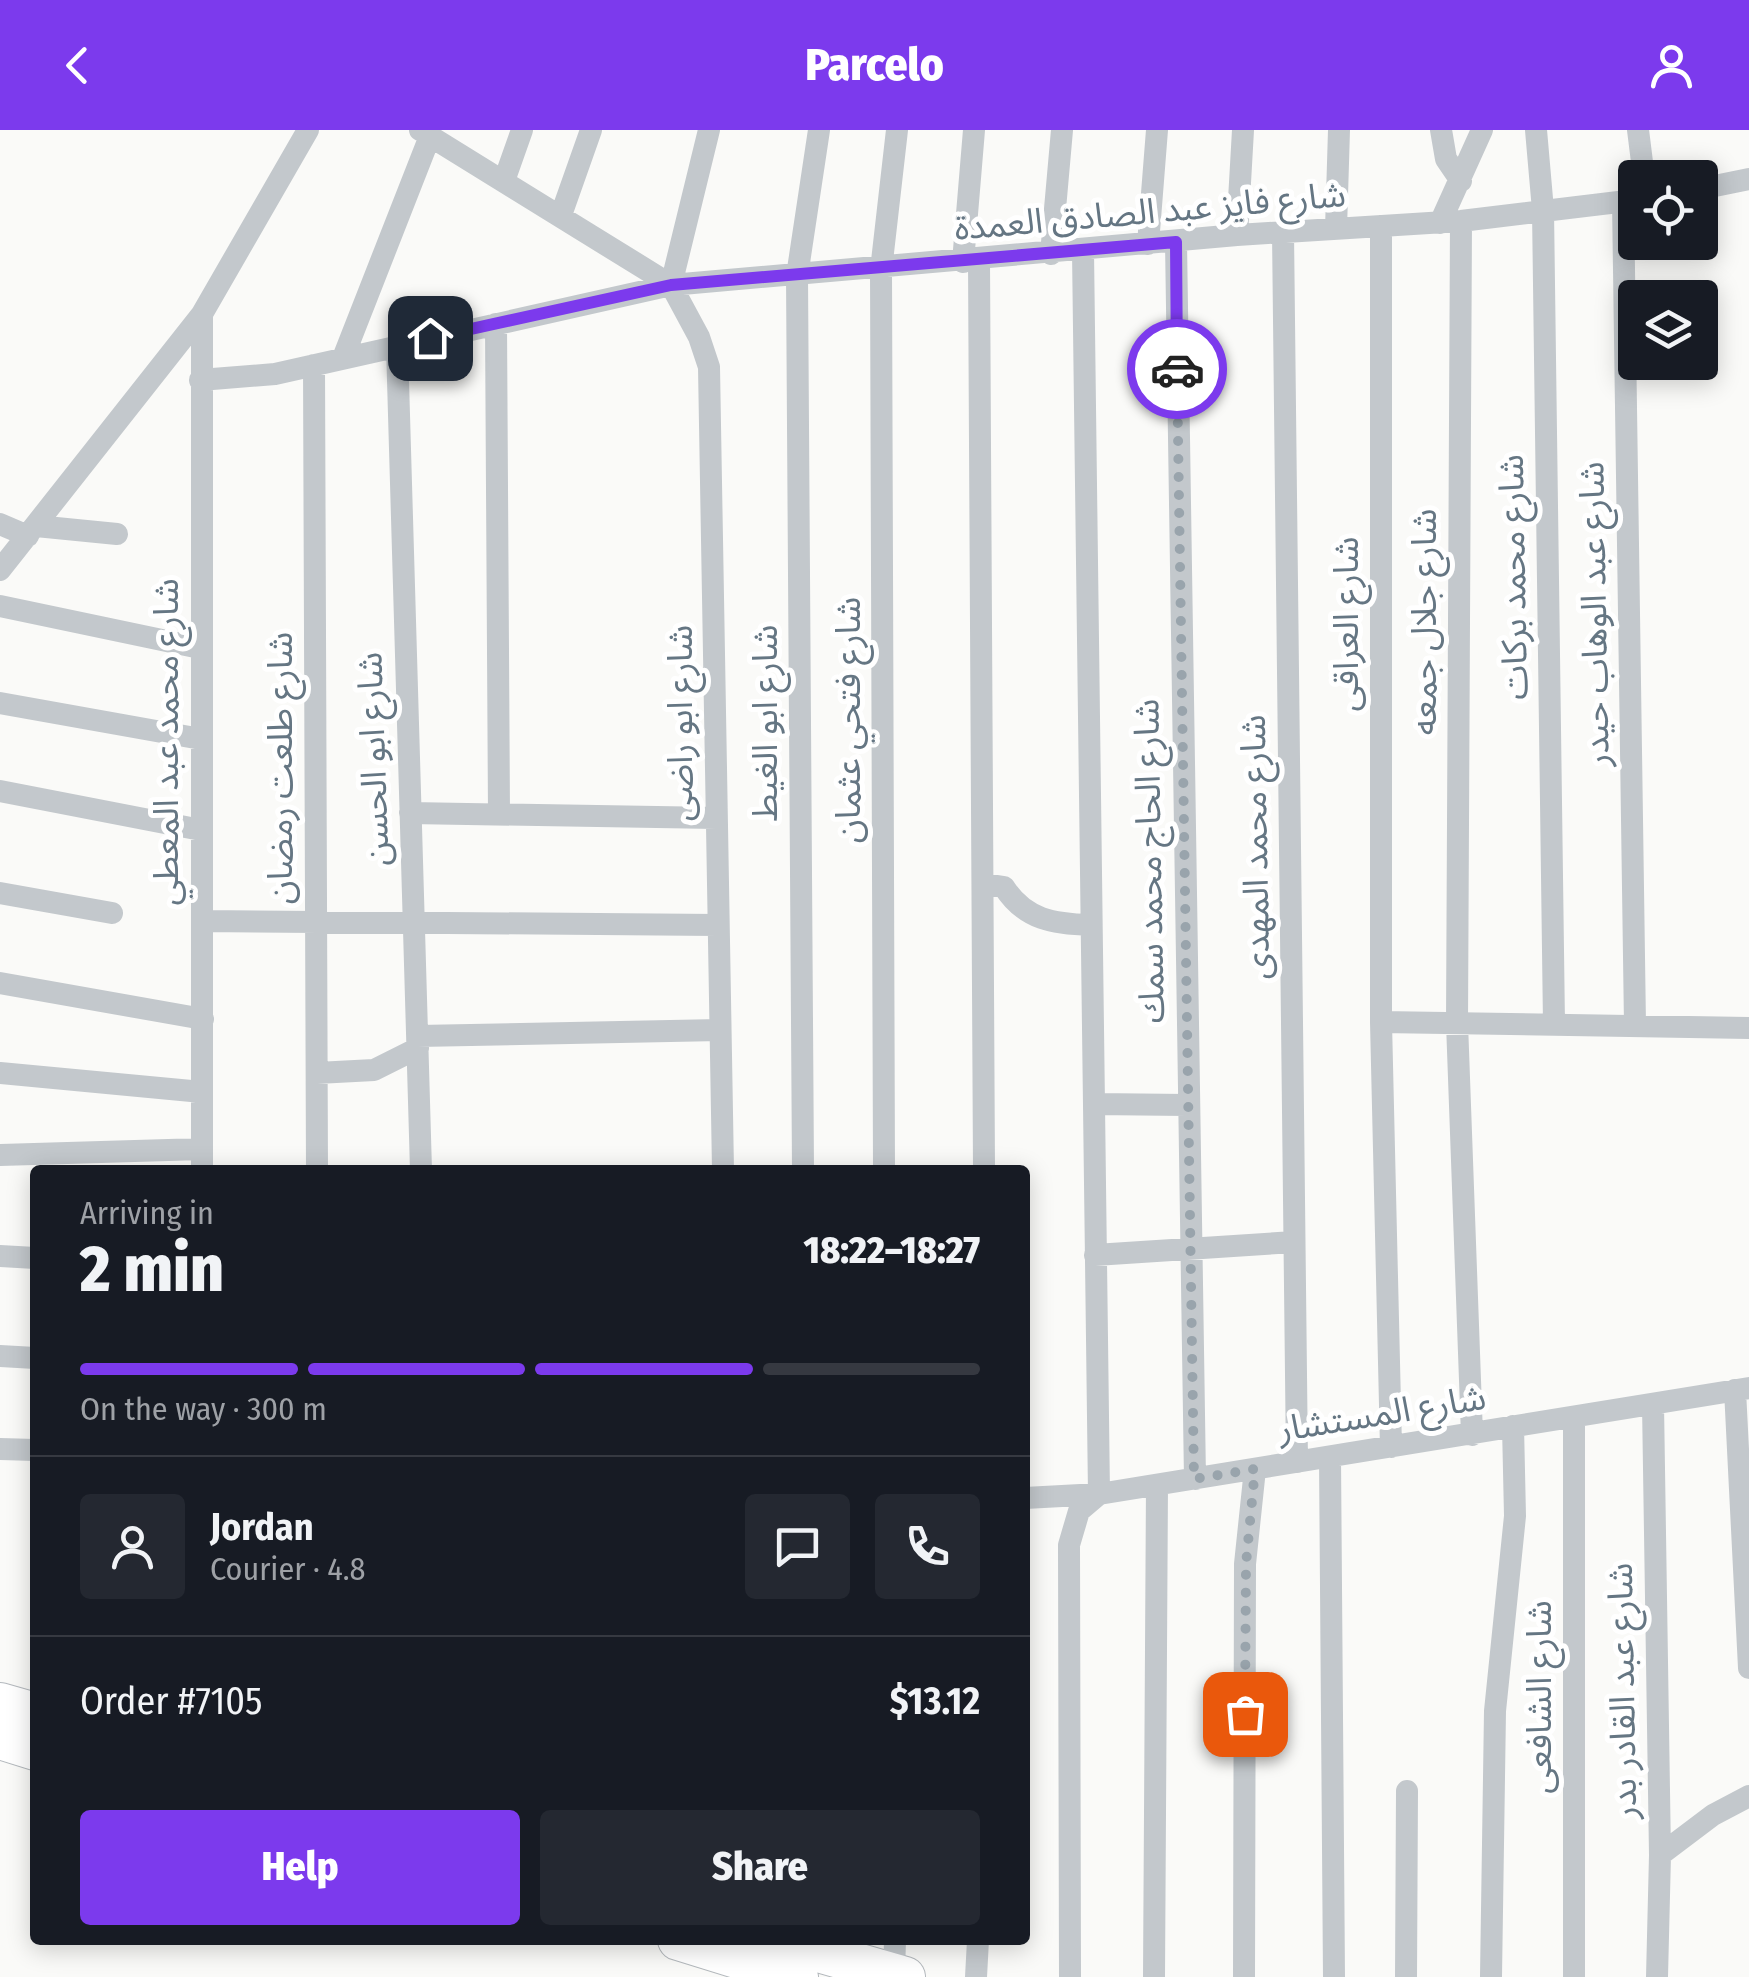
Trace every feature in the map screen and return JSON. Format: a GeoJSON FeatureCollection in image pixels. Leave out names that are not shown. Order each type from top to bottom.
{"type":"FeatureCollection","features":[{"type":"Feature","properties":{"kind":"highway"},"geometry":{"type":"LineString","coordinates":[[0,1703],[30,1712]]}},
{"type":"Feature","properties":{"kind":"highway"},"geometry":{"type":"LineString","coordinates":[[0,1739],[30,1748]]}},
{"type":"Feature","properties":{"kind":"highway"},"geometry":{"type":"LineString","coordinates":[[802,1945],[898,1964]]}},
{"type":"Feature","properties":{"kind":"highway"},"geometry":{"type":"LineString","coordinates":[[724,1947],[798,1977]]}},
{"type":"Feature","properties":{"kind":"street"},"geometry":{"type":"LineString","coordinates":[[0,570],[202,314],[308,130]]}},
{"type":"Feature","properties":{"kind":"street"},"geometry":{"type":"LineString","coordinates":[[504,181],[522,130]]}},
{"type":"Feature","properties":{"kind":"street"},"geometry":{"type":"LineString","coordinates":[[561,215],[591,130]]}},
{"type":"Feature","properties":{"kind":"street"},"geometry":{"type":"LineString","coordinates":[[342,358],[425,133],[671,285],[710,130]]}},
{"type":"Feature","properties":{"kind":"street","name":"شارع ابو الغيط"},"geometry":{"type":"LineString","coordinates":[[803,1165],[798,276],[819,130]]}},
{"type":"Feature","properties":{"kind":"street","name":"شارع فتحي عثمان"},"geometry":{"type":"LineString","coordinates":[[884,1165],[881,270],[896,130]]}},
{"type":"Feature","properties":{"kind":"street"},"geometry":{"type":"LineString","coordinates":[[974,130],[971,261],[985,884],[984,1165]]}},
{"type":"Feature","properties":{"kind":"street"},"geometry":{"type":"LineString","coordinates":[[1051,254],[1062,130]]}},
{"type":"Feature","properties":{"kind":"street"},"geometry":{"type":"LineString","coordinates":[[1148,244],[1157,130]]}},
{"type":"Feature","properties":{"kind":"street"},"geometry":{"type":"LineString","coordinates":[[1237,235],[1243,130]]}},
{"type":"Feature","properties":{"kind":"street"},"geometry":{"type":"LineString","coordinates":[[1336,229],[1339,130]]}},
{"type":"Feature","properties":{"kind":"street"},"geometry":{"type":"LineString","coordinates":[[1441,130],[1446,159],[1461,181]]}},
{"type":"Feature","properties":{"kind":"street"},"geometry":{"type":"LineString","coordinates":[[1451,222],[1461,181],[1482,130]]}},
{"type":"Feature","properties":{"kind":"street","name":"شارع محمد بركات"},"geometry":{"type":"LineString","coordinates":[[1536,130],[1543,210],[1554,1024]]}},
{"type":"Feature","properties":{"kind":"street"},"geometry":{"type":"LineString","coordinates":[[1638,130],[1642,160]]}},
{"type":"Feature","properties":{"kind":"street"},"geometry":{"type":"LineString","coordinates":[[1718,186],[1749,180]]}},
{"type":"Feature","properties":{"kind":"street","name":"شارع فايز عبد الصادق العمدة"},"geometry":{"type":"LineString","coordinates":[[200,380],[236,379],[314,366],[671,285],[881,270],[1237,235],[1451,222],[1618,201]]}},
{"type":"Feature","properties":{"kind":"street","name":"شارع جلال جمعه"},"geometry":{"type":"LineString","coordinates":[[1451,222],[1457,1022],[1472,1435]]}},
{"type":"Feature","properties":{"kind":"street","name":"شارع العراقى"},"geometry":{"type":"LineString","coordinates":[[1381,226],[1381,1022],[1391,1446]]}},
{"type":"Feature","properties":{"kind":"street","name":"شارع محمد المهدى"},"geometry":{"type":"LineString","coordinates":[[1283,232],[1297,1462]]}},
{"type":"Feature","properties":{"kind":"street","name":"شارع الحاج محمد سمك"},"geometry":{"type":"LineString","coordinates":[[1176,242],[1194,1479]]}},
{"type":"Feature","properties":{"kind":"street"},"geometry":{"type":"LineString","coordinates":[[1070,1977],[1068,1544],[1080,1511],[1098,1494],[1083,251]]}},
{"type":"Feature","properties":{"kind":"street","name":"شارع عبد الوهاب حيدر"},"geometry":{"type":"LineString","coordinates":[[1629,260],[1635,1025]]}},
{"type":"Feature","properties":{"kind":"street","name":"شارع ابو راضى"},"geometry":{"type":"LineString","coordinates":[[671,285],[700,337],[713,399],[723,1165]]}},
{"type":"Feature","properties":{"kind":"street","name":"شارع محمد عبد المعطي"},"geometry":{"type":"LineString","coordinates":[[202,314],[202,1160]]}},
{"type":"Feature","properties":{"kind":"street"},"geometry":{"type":"LineString","coordinates":[[496,324],[499,814]]}},
{"type":"Feature","properties":{"kind":"street","name":"شارع ابو الحسن"},"geometry":{"type":"LineString","coordinates":[[397,346],[421,1165]]}},
{"type":"Feature","properties":{"kind":"street","name":"شارع طلعت رمضان"},"geometry":{"type":"LineString","coordinates":[[314,366],[317,1165]]}},
{"type":"Feature","properties":{"kind":"street"},"geometry":{"type":"LineString","coordinates":[[0,524],[32,531],[118,534]]}},
{"type":"Feature","properties":{"kind":"street"},"geometry":{"type":"LineString","coordinates":[[0,606],[200,648]]}},
{"type":"Feature","properties":{"kind":"street"},"geometry":{"type":"LineString","coordinates":[[0,702],[201,739]]}},
{"type":"Feature","properties":{"kind":"street"},"geometry":{"type":"LineString","coordinates":[[0,791],[201,830]]}},
{"type":"Feature","properties":{"kind":"street"},"geometry":{"type":"LineString","coordinates":[[410,813],[716,818]]}},
{"type":"Feature","properties":{"kind":"street"},"geometry":{"type":"LineString","coordinates":[[985,884],[1004,886],[1019,907],[1034,917],[1058,924],[1092,925]]}},
{"type":"Feature","properties":{"kind":"street"},"geometry":{"type":"LineString","coordinates":[[0,893],[112,913]]}},
{"type":"Feature","properties":{"kind":"street"},"geometry":{"type":"LineString","coordinates":[[202,921],[718,925]]}},
{"type":"Feature","properties":{"kind":"street"},"geometry":{"type":"LineString","coordinates":[[0,983],[202,1019]]}},
{"type":"Feature","properties":{"kind":"street"},"geometry":{"type":"LineString","coordinates":[[1381,1022],[1749,1028]]}},
{"type":"Feature","properties":{"kind":"street"},"geometry":{"type":"LineString","coordinates":[[317,1073],[374,1070],[418,1042],[720,1030]]}},
{"type":"Feature","properties":{"kind":"street"},"geometry":{"type":"LineString","coordinates":[[0,1073],[202,1092]]}},
{"type":"Feature","properties":{"kind":"street"},"geometry":{"type":"LineString","coordinates":[[1094,1104],[1187,1105]]}},
{"type":"Feature","properties":{"kind":"street"},"geometry":{"type":"LineString","coordinates":[[0,1155],[79,1163],[202,1160]]}},
{"type":"Feature","properties":{"kind":"street"},"geometry":{"type":"LineString","coordinates":[[1096,1255],[1294,1242]]}},
{"type":"Feature","properties":{"kind":"street"},"geometry":{"type":"LineString","coordinates":[[0,1256],[30,1258]]}},
{"type":"Feature","properties":{"kind":"street"},"geometry":{"type":"LineString","coordinates":[[0,1356],[30,1358]]}},
{"type":"Feature","properties":{"kind":"street"},"geometry":{"type":"LineString","coordinates":[[1742,1389],[1749,1668]]}},
{"type":"Feature","properties":{"kind":"street","name":"شارع المستشار"},"geometry":{"type":"LineString","coordinates":[[1030,1498],[1098,1494],[1157,1485],[1742,1389]]}},
{"type":"Feature","properties":{"kind":"street","name":"شارع عبد القادر بدر"},"geometry":{"type":"LineString","coordinates":[[1653,1404],[1660,1856],[1657,1977]]}},
{"type":"Feature","properties":{"kind":"street","name":"شارع الشافعى"},"geometry":{"type":"LineString","coordinates":[[1574,1417],[1574,1977]]}},
{"type":"Feature","properties":{"kind":"street"},"geometry":{"type":"LineString","coordinates":[[1490,1977],[1495,1711],[1515,1516],[1513,1426]]}},
{"type":"Feature","properties":{"kind":"street"},"geometry":{"type":"LineString","coordinates":[[0,1448],[30,1450]]}},
{"type":"Feature","properties":{"kind":"street"},"geometry":{"type":"LineString","coordinates":[[1330,1457],[1334,1977]]}},
{"type":"Feature","properties":{"kind":"street"},"geometry":{"type":"LineString","coordinates":[[1244,1977],[1246,1564],[1255,1469]]}},
{"type":"Feature","properties":{"kind":"street"},"geometry":{"type":"LineString","coordinates":[[1154,1977],[1157,1485]]}},
{"type":"Feature","properties":{"kind":"street"},"geometry":{"type":"LineString","coordinates":[[1406,1977],[1407,1790]]}},
{"type":"Feature","properties":{"kind":"street"},"geometry":{"type":"LineString","coordinates":[[1660,1856],[1713,1815],[1749,1796]]}},
{"type":"Feature","properties":{"kind":"street"},"geometry":{"type":"LineString","coordinates":[[976,1977],[978,1945]]}},
{"type":"Feature","properties":{"kind":"way so far"},"geometry":{"type":"LineString","coordinates":[[1177,369],[1194,1479],[1255,1469],[1246,1564],[1245,1714]]}},
{"type":"Feature","properties":{"kind":"route"},"geometry":{"type":"LineString","coordinates":[[430,338],[671,285],[1176,242],[1177,369]]}}]}
